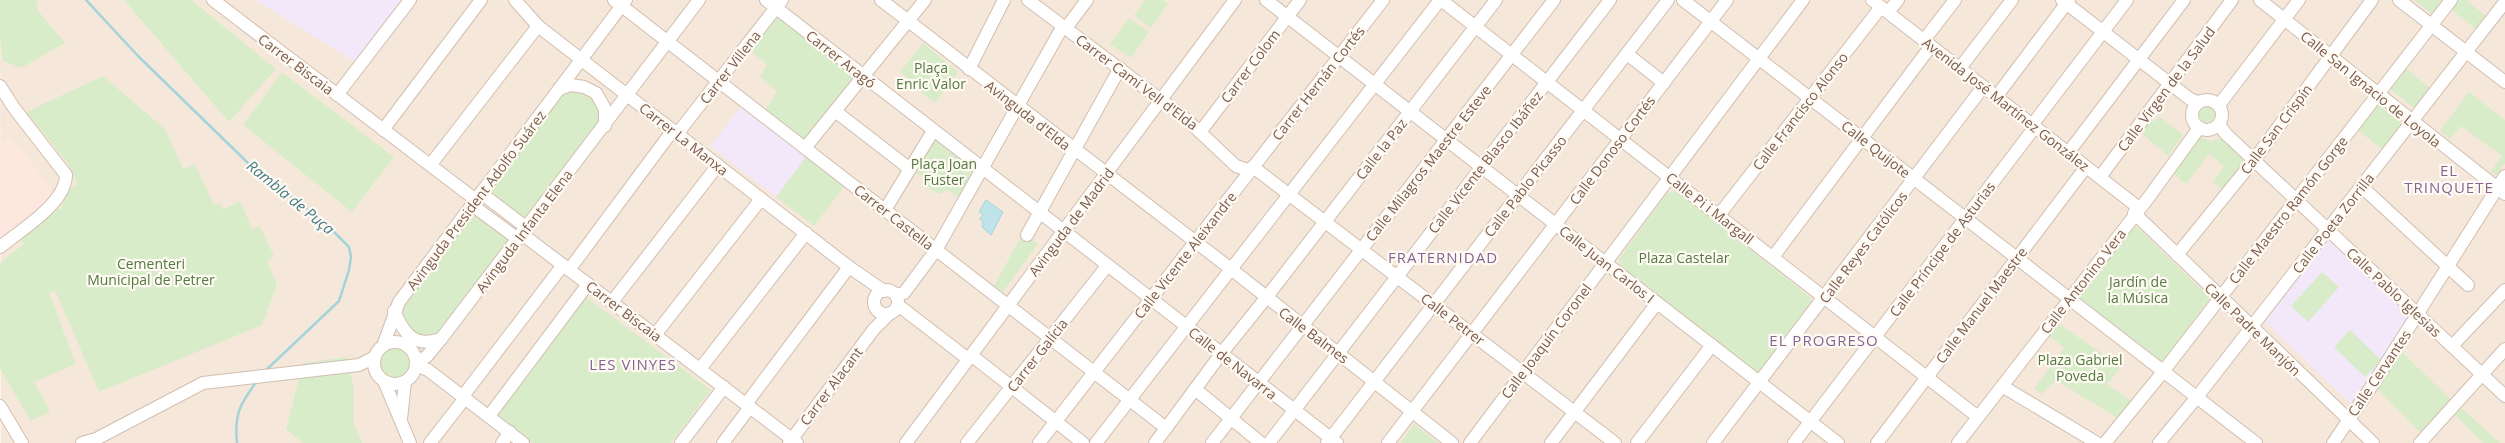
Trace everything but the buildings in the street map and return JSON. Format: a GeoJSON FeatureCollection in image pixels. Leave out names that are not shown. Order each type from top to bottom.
{"type":"FeatureCollection","features":[{"type":"Feature","properties":{"kind":"street","name":"Carrer Biscaia"},"geometry":{"type":"LineString","coordinates":[[213,0],[724,387],[792,442]]}},
{"type":"Feature","properties":{"kind":"street"},"geometry":{"type":"LineString","coordinates":[[337,95],[410,0]]}},
{"type":"Feature","properties":{"kind":"street"},"geometry":{"type":"LineString","coordinates":[[383,130],[481,0]]}},
{"type":"Feature","properties":{"kind":"street","name":"Carrer La Manxa"},"geometry":{"type":"LineString","coordinates":[[515,0],[538,26],[853,270],[890,304],[1012,387],[1083,443]]}},
{"type":"Feature","properties":{"kind":"street","name":"Avinguda Infanta Elena"},"geometry":{"type":"LineString","coordinates":[[422,363],[700,0]]}},
{"type":"Feature","properties":{"kind":"street","name":"Avinguda d'Elda"},"geometry":{"type":"LineString","coordinates":[[881,0],[1175,228]]}},
{"type":"Feature","properties":{"kind":"street"},"geometry":{"type":"LineString","coordinates":[[805,148],[925,0]]}},
{"type":"Feature","properties":{"kind":"street"},"geometry":{"type":"LineString","coordinates":[[969,69],[1004,0]]}},
{"type":"Feature","properties":{"kind":"street","name":"Carrer Camí Vell d'Elda"},"geometry":{"type":"LineString","coordinates":[[1028,0],[1161,100],[1201,132],[1236,166],[1248,170],[1253,167],[1291,195]]}},
{"type":"Feature","properties":{"kind":"street"},"geometry":{"type":"LineString","coordinates":[[890,304],[904,292],[936,250],[1065,27],[1087,0]]}},
{"type":"Feature","properties":{"kind":"street","name":"Avinguda de Madrid"},"geometry":{"type":"LineString","coordinates":[[906,443],[1064,233],[1235,0]]}},
{"type":"Feature","properties":{"kind":"street","name":"Calle Juan Carlos I"},"geometry":{"type":"LineString","coordinates":[[1266,0],[1838,443]]}},
{"type":"Feature","properties":{"kind":"street","name":"Carrer Colom"},"geometry":{"type":"LineString","coordinates":[[1201,132],[1300,0]]}},
{"type":"Feature","properties":{"kind":"street","name":"Carrer Hernán Cortés"},"geometry":{"type":"LineString","coordinates":[[1253,167],[1383,0]]}},
{"type":"Feature","properties":{"kind":"street"},"geometry":{"type":"LineString","coordinates":[[1096,443],[1291,195],[1440,0]]}},
{"type":"Feature","properties":{"kind":"street","name":"Calle Pi i Margall"},"geometry":{"type":"LineString","coordinates":[[1440,0],[1876,336],[1978,417]]}},
{"type":"Feature","properties":{"kind":"street","name":"Calle la Paz"},"geometry":{"type":"LineString","coordinates":[[1155,443],[1221,354],[1496,0]]}},
{"type":"Feature","properties":{"kind":"street","name":"Calle Milagros Maestre Esteve"},"geometry":{"type":"LineString","coordinates":[[1212,443],[1554,0]]}},
{"type":"Feature","properties":{"kind":"street","name":"Calle Vicente Blasco Ibáñez"},"geometry":{"type":"LineString","coordinates":[[1269,443],[1610,0]]}},
{"type":"Feature","properties":{"kind":"street","name":"Calle Pablo Picasso"},"geometry":{"type":"LineString","coordinates":[[1331,441],[1374,381],[1668,0]]}},
{"type":"Feature","properties":{"kind":"street","name":"Calle Quijote"},"geometry":{"type":"LineString","coordinates":[[1683,0],[2256,443]]}},
{"type":"Feature","properties":{"kind":"street","name":"Calle Donoso Cortés"},"geometry":{"type":"LineString","coordinates":[[1388,443],[1727,0]]}},
{"type":"Feature","properties":{"kind":"street","name":"Calle Joaquín Coronel"},"geometry":{"type":"LineString","coordinates":[[1470,443],[1804,0]]}},
{"type":"Feature","properties":{"kind":"street","name":"Calle Francisco Alonso"},"geometry":{"type":"LineString","coordinates":[[1719,215],[1880,6],[1898,0]]}},
{"type":"Feature","properties":{"kind":"street"},"geometry":{"type":"LineString","coordinates":[[1773,257],[1862,138],[1955,0]]}},
{"type":"Feature","properties":{"kind":"street"},"geometry":{"type":"LineString","coordinates":[[1960,68],[2012,0]]}},
{"type":"Feature","properties":{"kind":"street","name":"Calle Príncipe de Asturias"},"geometry":{"type":"LineString","coordinates":[[1794,443],[2127,0]]}},
{"type":"Feature","properties":{"kind":"street"},"geometry":{"type":"LineString","coordinates":[[2068,153],[2184,0]]}},
{"type":"Feature","properties":{"kind":"street","name":"Calle Virgen de la Salud"},"geometry":{"type":"LineString","coordinates":[[2100,177],[2232,0]]}},
{"type":"Feature","properties":{"kind":"street","name":"Calle San Ignacio de Loyola"},"geometry":{"type":"LineString","coordinates":[[2260,0],[2501,191]]}},
{"type":"Feature","properties":{"kind":"street"},"geometry":{"type":"LineString","coordinates":[[2219,105],[2299,0]]}},
{"type":"Feature","properties":{"kind":"street","name":"Calle San Crispín"},"geometry":{"type":"LineString","coordinates":[[2177,255],[2254,160],[2372,0]]}},
{"type":"Feature","properties":{"kind":"street"},"geometry":{"type":"LineString","coordinates":[[2399,0],[2505,82]]}},
{"type":"Feature","properties":{"kind":"street","name":"Calle Maestro Ramón Gorge"},"geometry":{"type":"LineString","coordinates":[[2105,443],[2451,0]]}},
{"type":"Feature","properties":{"kind":"street"},"geometry":{"type":"LineString","coordinates":[[1996,97],[2066,1],[2170,84],[2198,102]]}},
{"type":"Feature","properties":{"kind":"street","name":"Carrer Castella"},"geometry":{"type":"LineString","coordinates":[[582,60],[621,2],[717,82],[1166,428]]}},
{"type":"Feature","properties":{"kind":"street","name":"Calle Poeta Zorrilla"},"geometry":{"type":"LineString","coordinates":[[2159,443],[2197,397],[2505,2]]}},
{"type":"Feature","properties":{"kind":"street","name":"Carrer Aragó"},"geometry":{"type":"LineString","coordinates":[[775,3],[864,76],[1129,283]]}},
{"type":"Feature","properties":{"kind":"street","name":"Carrer Villena"},"geometry":{"type":"LineString","coordinates":[[430,443],[566,267],[717,82],[775,3]]}},
{"type":"Feature","properties":{"kind":"street","name":"Avenida José Martínez González"},"geometry":{"type":"LineString","coordinates":[[1880,6],[2100,177],[2137,211]]}},
{"type":"Feature","properties":{"kind":"street"},"geometry":{"type":"LineString","coordinates":[[431,164],[538,26]]}},
{"type":"Feature","properties":{"kind":"street"},"geometry":{"type":"LineString","coordinates":[[1627,54],[1664,83]]}},
{"type":"Feature","properties":{"kind":"street","name":"Avinguda President Adolfo Suárez"},"geometry":{"type":"LineString","coordinates":[[383,346],[394,311],[476,199],[582,60]]}},
{"type":"Feature","properties":{"kind":"street"},"geometry":{"type":"LineString","coordinates":[[1027,235],[1120,68]]}},
{"type":"Feature","properties":{"kind":"street"},"geometry":{"type":"LineString","coordinates":[[559,89],[571,85],[584,87],[596,93],[605,109],[605,126]]}},
{"type":"Feature","properties":{"kind":"street"},"geometry":{"type":"LineString","coordinates":[[0,86],[14,108],[61,166],[66,175],[66,184],[57,200],[0,247]]}},
{"type":"Feature","properties":{"kind":"street","name":"Calle Reyes Católicos"},"geometry":{"type":"LineString","coordinates":[[1713,443],[1761,383],[1983,87]]}},
{"type":"Feature","properties":{"kind":"street"},"geometry":{"type":"LineString","coordinates":[[2207,99],[2219,105],[2223,117],[2219,125],[2210,130],[2199,128],[2192,115],[2198,102],[2207,99]]}},
{"type":"Feature","properties":{"kind":"street"},"geometry":{"type":"LineString","coordinates":[[835,111],[910,168]]}},
{"type":"Feature","properties":{"kind":"street","name":"Calle Pablo Iglesias"},"geometry":{"type":"LineString","coordinates":[[2219,125],[2505,396]]}},
{"type":"Feature","properties":{"kind":"street","name":"Calle Antonino Vera"},"geometry":{"type":"LineString","coordinates":[[1958,443],[2199,128]]}},
{"type":"Feature","properties":{"kind":"street"},"geometry":{"type":"LineString","coordinates":[[885,210],[933,130]]}},
{"type":"Feature","properties":{"kind":"street"},"geometry":{"type":"LineString","coordinates":[[612,302],[718,166]]}},
{"type":"Feature","properties":{"kind":"street","name":"Calle Vicente Aleixandre"},"geometry":{"type":"LineString","coordinates":[[1039,443],[1253,167]]}},
{"type":"Feature","properties":{"kind":"street","name":"Calle Manuel Maestre"},"geometry":{"type":"LineString","coordinates":[[1876,443],[2086,167]]}},
{"type":"Feature","properties":{"kind":"street","name":"Calle Cervantes"},"geometry":{"type":"LineString","coordinates":[[2333,443],[2375,382],[2448,266],[2501,191],[2505,176]]}},
{"type":"Feature","properties":{"kind":"street"},"geometry":{"type":"LineString","coordinates":[[2362,186],[2468,285]]}},
{"type":"Feature","properties":{"kind":"street","name":"Calle Petrer"},"geometry":{"type":"LineString","coordinates":[[1291,195],[1615,443]]}},
{"type":"Feature","properties":{"kind":"street"},"geometry":{"type":"LineString","coordinates":[[655,335],[761,199]]}},
{"type":"Feature","properties":{"kind":"street","name":"Calle Padre Manjón"},"geometry":{"type":"LineString","coordinates":[[2137,211],[2177,255],[2373,443]]}},
{"type":"Feature","properties":{"kind":"street","name":"Calle Balmes"},"geometry":{"type":"LineString","coordinates":[[1175,228],[1231,269],[1452,443]]}},
{"type":"Feature","properties":{"kind":"street"},"geometry":{"type":"LineString","coordinates":[[700,369],[806,233]]}},
{"type":"Feature","properties":{"kind":"street","name":"Carrer Galícia"},"geometry":{"type":"LineString","coordinates":[[967,443],[1107,266]]}},
{"type":"Feature","properties":{"kind":"street"},"geometry":{"type":"LineString","coordinates":[[723,443],[748,406],[853,270]]}},
{"type":"Feature","properties":{"kind":"street","name":"Calle de Navarra"},"geometry":{"type":"LineString","coordinates":[[1129,283],[1294,410],[1331,441]]}},
{"type":"Feature","properties":{"kind":"street"},"geometry":{"type":"LineString","coordinates":[[489,416],[588,284]]}},
{"type":"Feature","properties":{"kind":"street"},"geometry":{"type":"LineString","coordinates":[[2452,346],[2505,290]]}},
{"type":"Feature","properties":{"kind":"street"},"geometry":{"type":"LineString","coordinates":[[1550,443],[1657,303]]}},
{"type":"Feature","properties":{"kind":"street","name":"Carrer Alacant"},"geometry":{"type":"LineString","coordinates":[[792,442],[890,304]]}},
{"type":"Feature","properties":{"kind":"street"},"geometry":{"type":"LineString","coordinates":[[394,311],[405,334],[412,339],[430,342],[441,339]]}},
{"type":"Feature","properties":{"kind":"street"},"geometry":{"type":"LineString","coordinates":[[82,443],[94,441],[203,383],[359,365],[375,357],[383,346],[395,342],[408,346],[415,357],[422,363],[524,443]]}},
{"type":"Feature","properties":{"kind":"street"},"geometry":{"type":"LineString","coordinates":[[1637,443],[1712,345]]}},
{"type":"Feature","properties":{"kind":"street"},"geometry":{"type":"LineString","coordinates":[[2420,443],[2505,350]]}},
{"type":"Feature","properties":{"kind":"street"},"geometry":{"type":"LineString","coordinates":[[375,357],[375,370]]}},
{"type":"Feature","properties":{"kind":"street"},"geometry":{"type":"LineString","coordinates":[[384,381],[394,384],[405,382],[422,363]]}},
{"type":"Feature","properties":{"kind":"street"},"geometry":{"type":"LineString","coordinates":[[359,365],[375,370],[384,381],[410,443]]}},
{"type":"Feature","properties":{"kind":"street"},"geometry":{"type":"LineString","coordinates":[[401,421],[405,382]]}},
{"type":"Feature","properties":{"kind":"street"},"geometry":{"type":"LineString","coordinates":[[2002,386],[2097,443]]}},
{"type":"Feature","properties":{"kind":"street"},"geometry":{"type":"LineString","coordinates":[[681,443],[724,387]]}},
{"type":"Feature","properties":{"kind":"street"},"geometry":{"type":"LineString","coordinates":[[1195,389],[1261,443]]}},
{"type":"Feature","properties":{"kind":"street"},"geometry":{"type":"LineString","coordinates":[[0,406],[22,443]]}},
{"type":"Feature","properties":{"kind":"street"},"geometry":{"type":"LineString","coordinates":[[502,443],[510,432]]}},
{"type":"Feature","properties":{"kind":"shaded area"},"geometry":{"type":"Polygon","coordinates":[[[0,0],[2505,0],[2505,443],[1,443],[0,0]]]}},
{"type":"Feature","properties":{"kind":"shaded area"},"geometry":{"type":"Polygon","coordinates":[[[255,0],[401,0],[403,1],[354,61],[255,0]]]}},
{"type":"Feature","properties":{"kind":"shaded area"},"geometry":{"type":"Polygon","coordinates":[[[741,107],[806,157],[776,197],[710,146],[741,107]]]}},
{"type":"Feature","properties":{"kind":"shaded area"},"geometry":{"type":"Polygon","coordinates":[[[10,136],[51,188],[51,198],[0,239],[0,145],[10,136]]]}},
{"type":"Feature","properties":{"kind":"shaded area"},"geometry":{"type":"Polygon","coordinates":[[[2329,239],[2410,317],[2353,406],[2264,321],[2329,239]]]}},
{"type":"Feature","properties":{"kind":"green space"},"geometry":{"type":"Polygon","coordinates":[[[0,0],[37,0],[38,11],[65,43],[21,68],[3,61],[0,36],[0,0]]]}},
{"type":"Feature","properties":{"kind":"green space"},"geometry":{"type":"Polygon","coordinates":[[[124,0],[191,0],[276,69],[229,122],[124,0]]]}},
{"type":"Feature","properties":{"kind":"green space"},"geometry":{"type":"Polygon","coordinates":[[[1145,0],[1162,0],[1168,4],[1151,28],[1134,16],[1145,0]]]}},
{"type":"Feature","properties":{"kind":"green space"},"geometry":{"type":"Polygon","coordinates":[[[2414,0],[2444,0],[2433,15],[2414,0]]]}},
{"type":"Feature","properties":{"kind":"green space"},"geometry":{"type":"Polygon","coordinates":[[[2457,0],[2466,0],[2486,16],[2476,29],[2450,9],[2457,0]]]}},
{"type":"Feature","properties":{"kind":"green space"},"geometry":{"type":"Polygon","coordinates":[[[777,15],[855,77],[805,140],[766,109],[777,92],[760,77],[767,65],[750,50],[777,15]]]}},
{"type":"Feature","properties":{"kind":"green space"},"geometry":{"type":"Polygon","coordinates":[[[1129,18],[1149,32],[1131,58],[1110,44],[1129,18]]]}},
{"type":"Feature","properties":{"kind":"green space","name":"Plaça Enric Valor"},"geometry":{"type":"Polygon","coordinates":[[[923,43],[958,72],[935,103],[908,82],[909,79],[900,72],[923,43]]]}},
{"type":"Feature","properties":{"kind":"green space"},"geometry":{"type":"Polygon","coordinates":[[[2405,68],[2430,88],[2414,108],[2389,88],[2405,68]]]}},
{"type":"Feature","properties":{"kind":"green space"},"geometry":{"type":"Polygon","coordinates":[[[282,72],[394,157],[352,212],[243,125],[282,72]]]}},
{"type":"Feature","properties":{"kind":"green space","name":"Cementeri Municipal de Petrer"},"geometry":{"type":"Polygon","coordinates":[[[103,76],[165,129],[183,169],[195,164],[214,205],[220,203],[223,210],[240,201],[252,229],[260,226],[274,256],[267,261],[277,285],[262,325],[99,392],[55,290],[49,293],[76,364],[34,382],[50,412],[31,421],[0,369],[0,263],[24,244],[22,239],[62,206],[68,191],[78,184],[68,163],[26,112],[103,76]]]}},
{"type":"Feature","properties":{"kind":"green space"},"geometry":{"type":"Polygon","coordinates":[[[571,91],[586,92],[600,105],[601,121],[525,221],[489,195],[488,190],[564,93],[571,91]]]}},
{"type":"Feature","properties":{"kind":"green space"},"geometry":{"type":"Polygon","coordinates":[[[2469,92],[2505,120],[2505,163],[2496,176],[2491,172],[2502,156],[2461,126],[2450,139],[2440,131],[2469,92]]]}},
{"type":"Feature","properties":{"kind":"green space"},"geometry":{"type":"Polygon","coordinates":[[[2375,102],[2402,123],[2382,149],[2355,128],[2375,102]]]}},
{"type":"Feature","properties":{"kind":"green space"},"geometry":{"type":"Polygon","coordinates":[[[2208,106],[2214,109],[2217,115],[2214,121],[2208,124],[2202,121],[2199,115],[2202,109],[2208,106]]]}},
{"type":"Feature","properties":{"kind":"green space"},"geometry":{"type":"Polygon","coordinates":[[[2159,116],[2183,135],[2168,156],[2139,131],[2150,119],[2155,122],[2159,116]]]}},
{"type":"Feature","properties":{"kind":"green space"},"geometry":{"type":"Polygon","coordinates":[[[2200,137],[2211,141],[2221,138],[2245,159],[2245,162],[2223,190],[2213,182],[2224,166],[2209,154],[2186,184],[2173,173],[2200,137]]]}},
{"type":"Feature","properties":{"kind":"green space","name":"Plaça Joan Fuster"},"geometry":{"type":"Polygon","coordinates":[[[933,138],[976,171],[961,198],[948,190],[939,194],[927,187],[924,178],[914,172],[933,138]]]}},
{"type":"Feature","properties":{"kind":"green space"},"geometry":{"type":"Polygon","coordinates":[[[806,157],[844,187],[814,226],[776,197],[806,157]]]}},
{"type":"Feature","properties":{"kind":"green space","name":"Plaza Castelar"},"geometry":{"type":"Polygon","coordinates":[[[1677,191],[1811,298],[1811,302],[1763,370],[1757,372],[1620,267],[1619,259],[1667,193],[1677,191]]]}},
{"type":"Feature","properties":{"kind":"green space"},"geometry":{"type":"Polygon","coordinates":[[[474,211],[511,239],[438,335],[427,337],[413,334],[401,316],[403,300],[474,211]]]}},
{"type":"Feature","properties":{"kind":"green space","name":"Jardín de la Música"},"geometry":{"type":"Polygon","coordinates":[[[2131,227],[2137,227],[2210,298],[2163,362],[2078,298],[2131,227]]]}},
{"type":"Feature","properties":{"kind":"green space"},"geometry":{"type":"Polygon","coordinates":[[[1023,233],[1038,244],[1003,292],[994,286],[1023,233]]]}},
{"type":"Feature","properties":{"kind":"green space"},"geometry":{"type":"Polygon","coordinates":[[[2322,272],[2339,287],[2308,322],[2291,306],[2322,272]]]}},
{"type":"Feature","properties":{"kind":"green space"},"geometry":{"type":"Polygon","coordinates":[[[586,297],[711,390],[671,443],[532,443],[495,415],[586,297]]]}},
{"type":"Feature","properties":{"kind":"green space","name":"Plaza Gabriel Poveda"},"geometry":{"type":"Polygon","coordinates":[[[2058,323],[2121,367],[2107,384],[2136,404],[2122,421],[2056,380],[2042,394],[2034,389],[2064,348],[2048,335],[2058,323]]]}},
{"type":"Feature","properties":{"kind":"green space"},"geometry":{"type":"Polygon","coordinates":[[[2350,330],[2381,360],[2365,377],[2334,347],[2350,330]]]}},
{"type":"Feature","properties":{"kind":"green space"},"geometry":{"type":"Polygon","coordinates":[[[395,347],[401,348],[406,352],[410,357],[410,369],[406,374],[401,378],[395,379],[389,378],[384,374],[380,369],[379,363],[380,357],[384,352],[389,348],[395,347]]]}},
{"type":"Feature","properties":{"kind":"green space"},"geometry":{"type":"Polygon","coordinates":[[[2401,351],[2452,401],[2421,433],[2376,388],[2401,351]]]}},
{"type":"Feature","properties":{"kind":"green space"},"geometry":{"type":"Polygon","coordinates":[[[347,357],[354,389],[354,424],[362,443],[303,443],[286,429],[303,363],[347,357]]]}},
{"type":"Feature","properties":{"kind":"green space"},"geometry":{"type":"Polygon","coordinates":[[[2459,406],[2500,443],[2483,443],[2453,413],[2459,406]]]}},
{"type":"Feature","properties":{"kind":"green space"},"geometry":{"type":"Polygon","coordinates":[[[1414,424],[1438,443],[1401,443],[1414,424]]]}},
{"type":"Feature","properties":{"kind":"water"},"geometry":{"type":"Polygon","coordinates":[[[986,200],[1003,212],[991,235],[982,227],[983,222],[980,219],[983,214],[979,212],[986,200]]]}},
{"type":"Feature","properties":{"kind":"waterway","name":"Rambla de Puça"},"geometry":{"type":"LineString","coordinates":[[86,0],[138,56],[249,164],[325,223],[349,247],[351,257],[349,270],[339,301],[264,372]]}},
{"type":"Feature","properties":{"kind":"waterway","name":"Rambla de Puça"},"geometry":{"type":"LineString","coordinates":[[237,443],[236,424],[239,410],[257,381]]}},
{"type":"Feature","properties":{"kind":"district","name":"EL TRINQUETE"},"geometry":{"type":"Point","coordinates":[2449,178]}},
{"type":"Feature","properties":{"kind":"district","name":"FRATERNIDAD"},"geometry":{"type":"Point","coordinates":[1443,257]}},
{"type":"Feature","properties":{"kind":"district","name":"EL PROGRESO"},"geometry":{"type":"Point","coordinates":[1824,340]}},
{"type":"Feature","properties":{"kind":"district","name":"LES VINYES"},"geometry":{"type":"Point","coordinates":[633,364]}}]}
